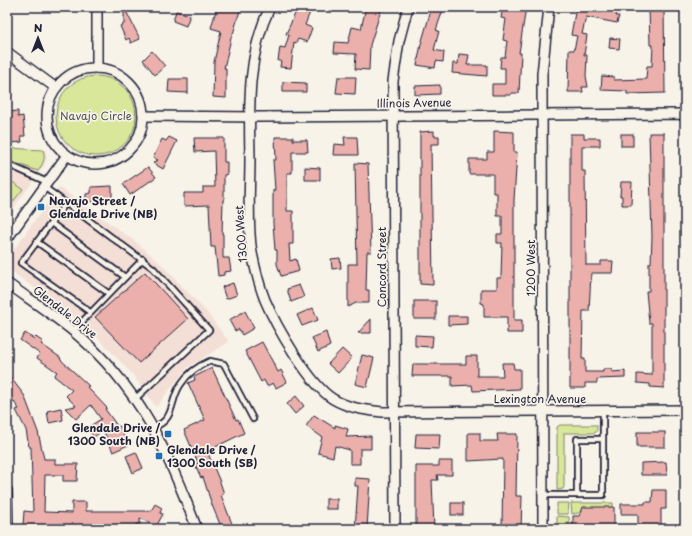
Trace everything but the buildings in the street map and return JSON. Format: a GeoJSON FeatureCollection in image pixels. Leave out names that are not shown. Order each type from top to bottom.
{"type":"FeatureCollection","features":[{"type":"Feature","properties":{"kind":"street"},"geometry":{"type":"LineString","coordinates":[[97,7],[97,68]]}},
{"type":"Feature","properties":{"kind":"street","name":"1300 West"},"geometry":{"type":"LineString","coordinates":[[270,7],[259,33],[254,51],[250,117],[252,252],[264,299],[275,321],[312,378],[332,398],[362,410],[394,412]]}},
{"type":"Feature","properties":{"kind":"street","name":"Concord Street"},"geometry":{"type":"LineString","coordinates":[[395,529],[394,68],[400,34],[408,7]]}},
{"type":"Feature","properties":{"kind":"street","name":"1200 West"},"geometry":{"type":"LineString","coordinates":[[544,529],[542,114],[544,46],[549,7]]}},
{"type":"Feature","properties":{"kind":"street"},"geometry":{"type":"LineString","coordinates":[[7,52],[56,88]]}},
{"type":"Feature","properties":{"kind":"street"},"geometry":{"type":"LineString","coordinates":[[97,68],[115,72],[128,81],[138,93],[144,116],[141,132],[132,147],[118,158],[101,164],[92,164],[79,161],[67,155],[56,144],[47,120],[49,103],[56,88],[63,80],[76,72],[97,68]]}},
{"type":"Feature","properties":{"kind":"street","name":"Illinois Avenue"},"geometry":{"type":"LineString","coordinates":[[144,116],[250,117],[542,114],[679,114],[685,116]]}},
{"type":"Feature","properties":{"kind":"street"},"geometry":{"type":"LineString","coordinates":[[7,239],[67,155]]}},
{"type":"Feature","properties":{"kind":"street","name":"Glendale Drive"},"geometry":{"type":"LineString","coordinates":[[7,283],[73,331],[104,360],[136,398],[154,427],[178,478],[197,529]]}},
{"type":"Feature","properties":{"kind":"street","name":"Lexington Avenue"},"geometry":{"type":"LineString","coordinates":[[394,412],[685,410]]}},
{"type":"Feature","properties":{"kind":"street"},"geometry":{"type":"LineString","coordinates":[[7,490],[8,529]]}},
{"type":"Feature","properties":{"kind":"lane"},"geometry":{"type":"LineString","coordinates":[[7,164],[46,185],[66,203],[143,259],[158,272],[209,330],[136,398]]}},
{"type":"Feature","properties":{"kind":"lane"},"geometry":{"type":"LineString","coordinates":[[66,203],[21,263],[90,312]]}},
{"type":"Feature","properties":{"kind":"lane"},"geometry":{"type":"LineString","coordinates":[[51,223],[124,277]]}},
{"type":"Feature","properties":{"kind":"lane"},"geometry":{"type":"LineString","coordinates":[[37,242],[108,293]]}},
{"type":"Feature","properties":{"kind":"lane"},"geometry":{"type":"LineString","coordinates":[[73,331],[108,293],[143,259]]}},
{"type":"Feature","properties":{"kind":"lane"},"geometry":{"type":"LineString","coordinates":[[154,427],[164,424],[170,414],[180,385],[189,374],[210,361],[224,364],[253,419]]}},
{"type":"Feature","properties":{"kind":"lane"},"geometry":{"type":"LineString","coordinates":[[543,495],[603,495],[603,410]]}},
{"type":"Feature","properties":{"kind":"lane"},"geometry":{"type":"LineString","coordinates":[[577,495],[577,438],[603,438]]}},
{"type":"Feature","properties":{"kind":"shaded area"},"geometry":{"type":"Polygon","coordinates":[[[7,145],[8,148],[45,150],[47,157],[44,166],[7,217],[7,145]]]}},
{"type":"Feature","properties":{"kind":"shaded area"},"geometry":{"type":"Polygon","coordinates":[[[59,187],[140,245],[162,265],[205,310],[229,342],[187,368],[156,407],[132,374],[101,341],[70,314],[7,268],[7,259],[59,187]]]}},
{"type":"Feature","properties":{"kind":"green space","name":"Navajo Circle"},"geometry":{"type":"Polygon","coordinates":[[[96,76],[111,79],[124,88],[133,101],[136,116],[133,131],[124,144],[111,153],[96,156],[81,153],[68,144],[59,131],[56,116],[59,101],[68,88],[81,79],[96,76]]]}},
{"type":"Feature","properties":{"kind":"green space"},"geometry":{"type":"Polygon","coordinates":[[[7,148],[43,150],[43,163],[38,171],[7,160],[7,148]]]}},
{"type":"Feature","properties":{"kind":"green space"},"geometry":{"type":"Polygon","coordinates":[[[8,179],[23,189],[12,203],[7,200],[8,179]]]}},
{"type":"Feature","properties":{"kind":"green space"},"geometry":{"type":"Polygon","coordinates":[[[560,425],[597,425],[597,430],[595,433],[564,433],[564,487],[563,489],[557,490],[557,427],[560,425]]]}},
{"type":"Feature","properties":{"kind":"green space"},"geometry":{"type":"Polygon","coordinates":[[[557,503],[569,503],[568,514],[557,514],[557,503]]]}},
{"type":"Feature","properties":{"kind":"green space"},"geometry":{"type":"Polygon","coordinates":[[[571,503],[613,503],[613,507],[572,514],[571,503]]]}},
{"type":"Feature","properties":{"kind":"green space"},"geometry":{"type":"Polygon","coordinates":[[[557,516],[569,517],[569,529],[557,529],[557,516]]]}},
{"type":"Feature","properties":{"kind":"place","name":"Navajo Street / Glendale Drive (NB)"},"geometry":{"type":"Point","coordinates":[41,207]}},
{"type":"Feature","properties":{"kind":"place","name":"Glendale Drive / 1300 South (NB)"},"geometry":{"type":"Point","coordinates":[168,434]}},
{"type":"Feature","properties":{"kind":"place","name":"Glendale Drive / 1300 South (SB)"},"geometry":{"type":"Point","coordinates":[159,456]}}]}
